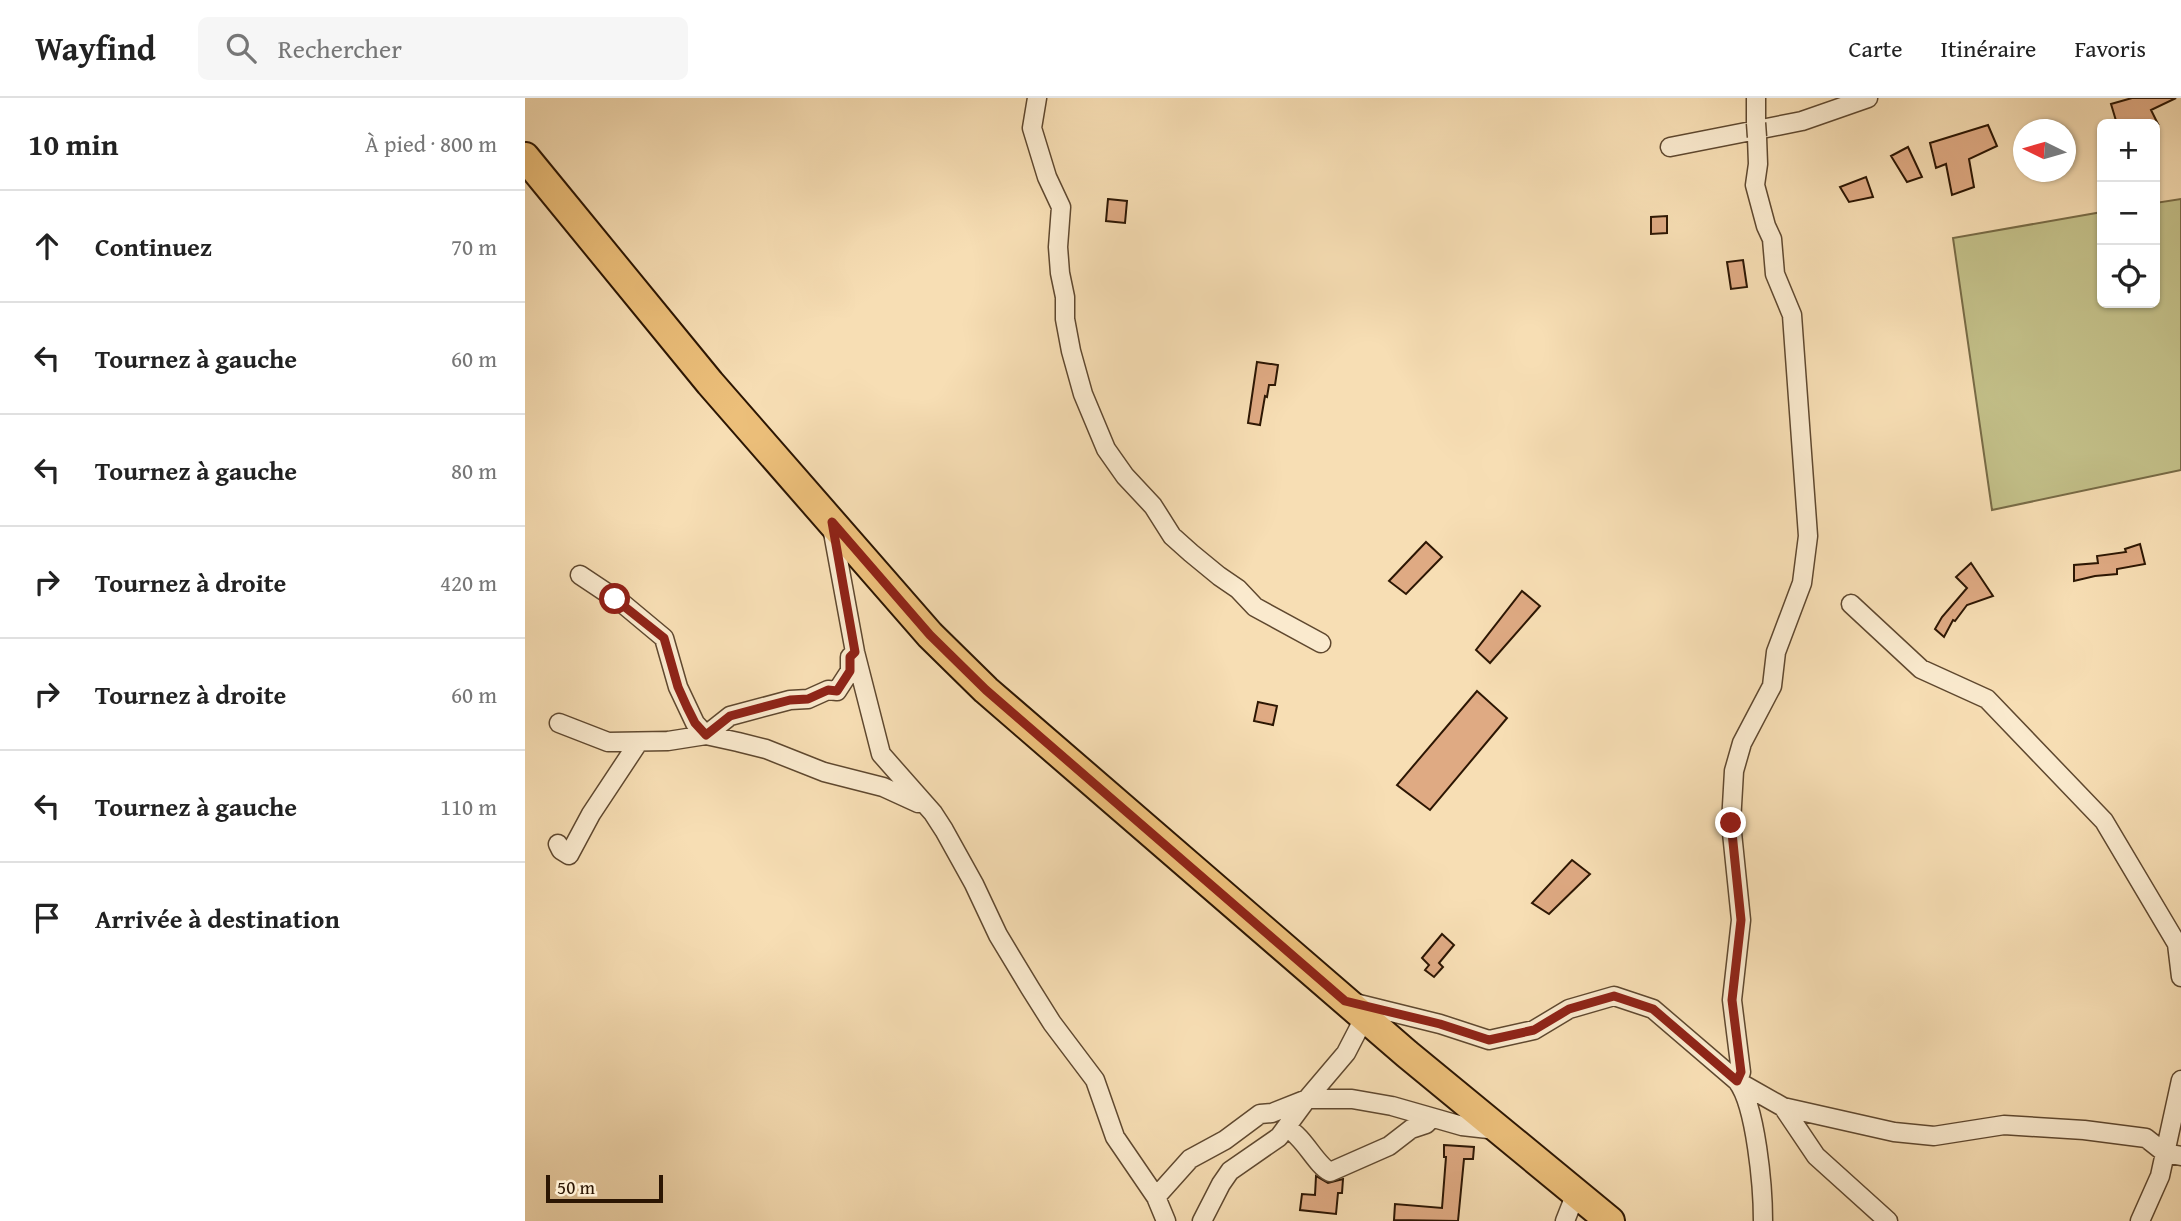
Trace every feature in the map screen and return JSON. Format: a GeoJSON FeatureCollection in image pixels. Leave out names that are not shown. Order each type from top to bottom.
{"type":"FeatureCollection","features":[{"type":"Feature","properties":{"kind":"main road"},"geometry":{"type":"LineString","coordinates":[[525,158],[702,373],[930,635],[986,690],[1356,1010],[1610,1221]]}},
{"type":"Feature","properties":{"kind":"street"},"geometry":{"type":"LineString","coordinates":[[1038,98],[1032,128],[1047,177],[1061,207],[1058,247],[1071,351],[1083,394],[1106,449],[1125,476],[1153,506],[1172,536],[1238,589],[1255,607],[1321,643]]}},
{"type":"Feature","properties":{"kind":"street"},"geometry":{"type":"LineString","coordinates":[[1737,1081],[1741,1072],[1732,1000],[1741,920],[1731,823],[1734,771],[1742,743],[1772,685],[1776,652],[1802,583],[1808,536],[1792,314],[1775,274],[1772,239],[1755,185],[1758,164],[1756,98]]}},
{"type":"Feature","properties":{"kind":"street"},"geometry":{"type":"LineString","coordinates":[[1670,147],[1802,121],[1868,98]]}},
{"type":"Feature","properties":{"kind":"street"},"geometry":{"type":"LineString","coordinates":[[832,522],[855,652],[881,754],[933,813],[974,884],[998,935],[1030,988],[1052,1024],[1095,1080],[1115,1137],[1156,1197],[1167,1221]]}},
{"type":"Feature","properties":{"kind":"street"},"geometry":{"type":"LineString","coordinates":[[580,575],[622,603],[664,638],[678,687],[695,723],[706,735]]}},
{"type":"Feature","properties":{"kind":"street"},"geometry":{"type":"LineString","coordinates":[[1851,604],[1921,669],[1987,699],[2104,821],[2176,944],[2181,977]]}},
{"type":"Feature","properties":{"kind":"street"},"geometry":{"type":"LineString","coordinates":[[706,735],[730,716],[790,700],[808,699],[828,690],[837,691],[850,671],[850,657],[855,652]]}},
{"type":"Feature","properties":{"kind":"street"},"geometry":{"type":"LineString","coordinates":[[559,723],[608,742],[638,743],[706,735],[766,749],[824,772],[884,787],[933,813]]}},
{"type":"Feature","properties":{"kind":"street"},"geometry":{"type":"LineString","coordinates":[[558,844],[561,850],[569,855],[591,814],[638,743]]}},
{"type":"Feature","properties":{"kind":"street"},"geometry":{"type":"LineString","coordinates":[[1202,1221],[1230,1171],[1287,1128],[1307,1099],[1346,1053],[1361,1024],[1356,1010],[1440,1024],[1489,1040],[1534,1030],[1569,1009],[1614,996],[1653,1009],[1737,1081],[1745,1091],[1762,1178],[1763,1221]]}},
{"type":"Feature","properties":{"kind":"street"},"geometry":{"type":"LineString","coordinates":[[2140,1221],[2160,1176],[2173,1155],[2181,1080]]}},
{"type":"Feature","properties":{"kind":"street"},"geometry":{"type":"LineString","coordinates":[[1737,1081],[1783,1107],[1894,1132],[1934,1136],[2004,1125],[2084,1130],[2146,1138],[2173,1155]]}},
{"type":"Feature","properties":{"kind":"street"},"geometry":{"type":"LineString","coordinates":[[1156,1197],[1190,1159],[1225,1140],[1260,1114],[1272,1113],[1307,1099],[1352,1099],[1392,1106],[1462,1126],[1500,1131]]}},
{"type":"Feature","properties":{"kind":"street"},"geometry":{"type":"LineString","coordinates":[[1783,1107],[1816,1156],[1888,1221]]}},
{"type":"Feature","properties":{"kind":"street"},"geometry":{"type":"LineString","coordinates":[[1287,1128],[1294,1131],[1315,1154],[1325,1170],[1330,1172],[1389,1146],[1411,1129],[1426,1124],[1432,1118]]}},
{"type":"Feature","properties":{"kind":"street"},"geometry":{"type":"LineString","coordinates":[[1565,1221],[1576,1193]]}},
{"type":"Feature","properties":{"kind":"shaded area"},"geometry":{"type":"Polygon","coordinates":[[[2181,199],[2181,470],[1992,510],[1953,238],[2097,213],[2097,308],[2160,308],[2160,202],[2181,199]]]}},
{"type":"Feature","properties":{"kind":"building"},"geometry":{"type":"Polygon","coordinates":[[[2132,98],[2176,98],[2151,110],[2156,119],[2116,119],[2111,104],[2132,98]]]}},
{"type":"Feature","properties":{"kind":"building"},"geometry":{"type":"Polygon","coordinates":[[[1988,125],[1997,146],[1969,159],[1974,187],[1952,195],[1946,164],[1936,168],[1930,143],[1988,125]]]}},
{"type":"Feature","properties":{"kind":"building"},"geometry":{"type":"Polygon","coordinates":[[[1908,147],[1922,177],[1907,182],[1891,156],[1908,147]]]}},
{"type":"Feature","properties":{"kind":"building"},"geometry":{"type":"Polygon","coordinates":[[[1866,177],[1873,197],[1849,202],[1840,187],[1866,177]]]}},
{"type":"Feature","properties":{"kind":"building"},"geometry":{"type":"Polygon","coordinates":[[[1108,199],[1127,201],[1125,223],[1106,221],[1108,199]]]}},
{"type":"Feature","properties":{"kind":"building"},"geometry":{"type":"Polygon","coordinates":[[[1667,216],[1667,233],[1651,234],[1651,217],[1667,216]]]}},
{"type":"Feature","properties":{"kind":"building"},"geometry":{"type":"Polygon","coordinates":[[[1743,260],[1747,287],[1731,289],[1727,262],[1743,260]]]}},
{"type":"Feature","properties":{"kind":"building"},"geometry":{"type":"Polygon","coordinates":[[[1257,362],[1278,365],[1275,385],[1269,385],[1267,397],[1265,396],[1260,425],[1248,423],[1257,362]]]}},
{"type":"Feature","properties":{"kind":"building"},"geometry":{"type":"Polygon","coordinates":[[[1426,542],[1442,557],[1406,594],[1389,581],[1426,542]]]}},
{"type":"Feature","properties":{"kind":"building"},"geometry":{"type":"Polygon","coordinates":[[[2140,544],[2145,564],[2117,569],[2117,574],[2074,581],[2074,565],[2098,563],[2097,556],[2126,552],[2125,549],[2140,544]]]}},
{"type":"Feature","properties":{"kind":"building"},"geometry":{"type":"Polygon","coordinates":[[[1971,563],[1993,596],[1967,605],[1955,621],[1953,620],[1944,637],[1935,629],[1967,588],[1956,577],[1971,563]]]}},
{"type":"Feature","properties":{"kind":"building"},"geometry":{"type":"Polygon","coordinates":[[[1522,591],[1540,606],[1490,663],[1476,650],[1522,591]]]}},
{"type":"Feature","properties":{"kind":"building"},"geometry":{"type":"Polygon","coordinates":[[[1477,691],[1507,718],[1430,810],[1397,785],[1477,691]]]}},
{"type":"Feature","properties":{"kind":"building"},"geometry":{"type":"Polygon","coordinates":[[[1258,702],[1277,706],[1273,725],[1254,721],[1258,702]]]}},
{"type":"Feature","properties":{"kind":"building"},"geometry":{"type":"Polygon","coordinates":[[[1572,860],[1590,874],[1549,914],[1532,903],[1572,860]]]}},
{"type":"Feature","properties":{"kind":"building"},"geometry":{"type":"Polygon","coordinates":[[[1442,934],[1454,945],[1439,963],[1443,967],[1434,977],[1425,970],[1429,965],[1422,958],[1442,934]]]}},
{"type":"Feature","properties":{"kind":"building"},"geometry":{"type":"Polygon","coordinates":[[[1444,1145],[1474,1147],[1473,1159],[1464,1159],[1458,1221],[1394,1220],[1395,1204],[1442,1208],[1446,1157],[1444,1145]]]}},
{"type":"Feature","properties":{"kind":"building"},"geometry":{"type":"Polygon","coordinates":[[[1316,1176],[1328,1183],[1343,1179],[1342,1193],[1338,1193],[1336,1214],[1300,1210],[1302,1194],[1315,1195],[1316,1176]]]}},
{"type":"Feature","properties":{"kind":"route"},"geometry":{"type":"LineString","coordinates":[[615,599],[664,638],[678,687],[695,723],[706,735],[730,716],[790,700],[808,699],[828,690],[837,691],[850,671],[850,657],[855,652],[832,522],[930,635],[986,690],[1345,1001],[1440,1024],[1489,1040],[1534,1030],[1569,1009],[1614,996],[1653,1009],[1737,1081],[1741,1072],[1732,1000],[1741,920],[1731,823]]}}]}
